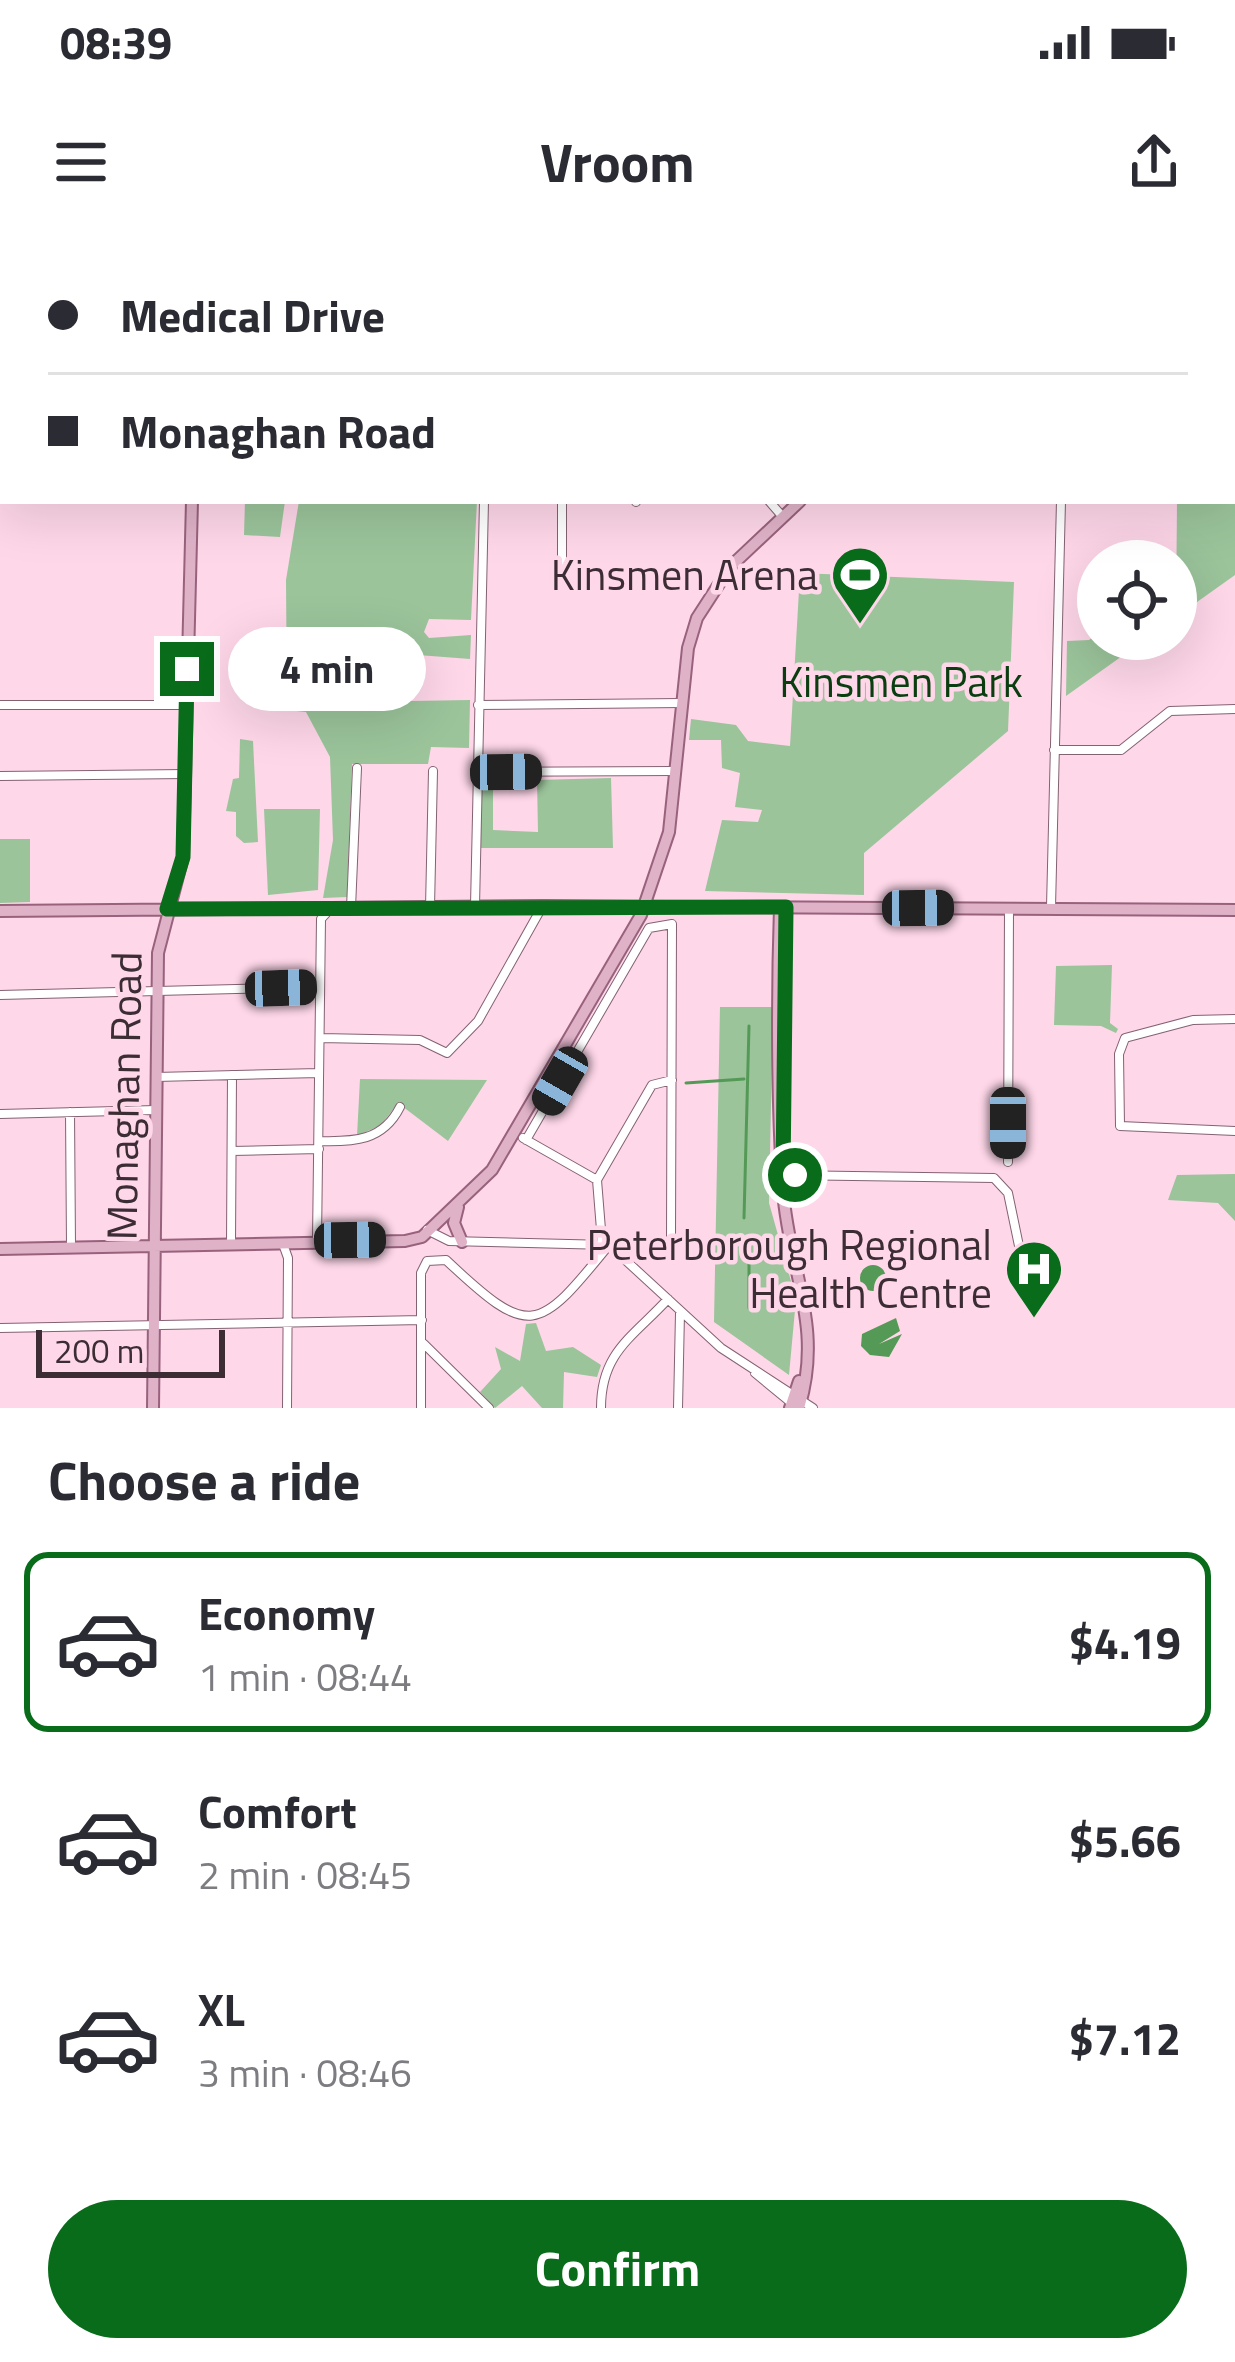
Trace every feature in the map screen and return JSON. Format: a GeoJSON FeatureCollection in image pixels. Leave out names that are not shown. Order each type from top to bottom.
{"type":"FeatureCollection","features":[{"type":"Feature","properties":{"kind":"main road","name":"Monaghan Road"},"geometry":{"type":"LineString","coordinates":[[153,1408],[157,992],[167,909],[183,857],[192,504]]}},
{"type":"Feature","properties":{"kind":"main road"},"geometry":{"type":"LineString","coordinates":[[0,1249],[416,1239],[460,1204],[520,1136],[645,907],[664,858],[697,617],[730,567],[796,504]]}},
{"type":"Feature","properties":{"kind":"main road"},"geometry":{"type":"LineString","coordinates":[[0,911],[475,906],[1235,910]]}},
{"type":"Feature","properties":{"kind":"main road"},"geometry":{"type":"LineString","coordinates":[[783,907],[783,1174],[808,1343],[796,1404]]}},
{"type":"Feature","properties":{"kind":"main road"},"geometry":{"type":"LineString","coordinates":[[460,1204],[454,1223],[462,1242]]}},
{"type":"Feature","properties":{"kind":"street"},"geometry":{"type":"LineString","coordinates":[[475,906],[484,504]]}},
{"type":"Feature","properties":{"kind":"street"},"geometry":{"type":"LineString","coordinates":[[562,504],[562,562]]}},
{"type":"Feature","properties":{"kind":"street"},"geometry":{"type":"LineString","coordinates":[[772,504],[782,516]]}},
{"type":"Feature","properties":{"kind":"street"},"geometry":{"type":"LineString","coordinates":[[1051,907],[1061,504]]}},
{"type":"Feature","properties":{"kind":"street"},"geometry":{"type":"LineString","coordinates":[[478,705],[682,703]]}},
{"type":"Feature","properties":{"kind":"street"},"geometry":{"type":"LineString","coordinates":[[0,705],[186,705]]}},
{"type":"Feature","properties":{"kind":"street"},"geometry":{"type":"LineString","coordinates":[[1054,750],[1121,750],[1170,711],[1235,710]]}},
{"type":"Feature","properties":{"kind":"street"},"geometry":{"type":"LineString","coordinates":[[351,908],[358,768]]}},
{"type":"Feature","properties":{"kind":"street"},"geometry":{"type":"LineString","coordinates":[[430,907],[433,771]]}},
{"type":"Feature","properties":{"kind":"street"},"geometry":{"type":"LineString","coordinates":[[478,772],[675,771]]}},
{"type":"Feature","properties":{"kind":"street"},"geometry":{"type":"LineString","coordinates":[[0,776],[186,774]]}},
{"type":"Feature","properties":{"kind":"street"},"geometry":{"type":"LineString","coordinates":[[321,1038],[420,1040],[447,1053],[478,1021],[543,906]]}},
{"type":"Feature","properties":{"kind":"street"},"geometry":{"type":"LineString","coordinates":[[300,908],[321,919]]}},
{"type":"Feature","properties":{"kind":"street"},"geometry":{"type":"LineString","coordinates":[[317,1241],[321,919],[332,908]]}},
{"type":"Feature","properties":{"kind":"street"},"geometry":{"type":"LineString","coordinates":[[1008,1162],[1009,908]]}},
{"type":"Feature","properties":{"kind":"street"},"geometry":{"type":"LineString","coordinates":[[421,1408],[422,1267],[432,1258],[446,1260],[504,1312],[531,1318],[552,1308],[606,1244],[602,1187],[597,1180],[520,1136],[649,928],[672,924],[671,1238]]}},
{"type":"Feature","properties":{"kind":"street"},"geometry":{"type":"LineString","coordinates":[[0,994],[320,987]]}},
{"type":"Feature","properties":{"kind":"street"},"geometry":{"type":"LineString","coordinates":[[1235,1019],[1141,1030],[1125,1038],[1119,1054],[1120,1126],[1235,1131]]}},
{"type":"Feature","properties":{"kind":"street"},"geometry":{"type":"LineString","coordinates":[[156,1077],[319,1073]]}},
{"type":"Feature","properties":{"kind":"street"},"geometry":{"type":"LineString","coordinates":[[232,1075],[232,1244]]}},
{"type":"Feature","properties":{"kind":"street"},"geometry":{"type":"LineString","coordinates":[[597,1180],[652,1085],[672,1081]]}},
{"type":"Feature","properties":{"kind":"street"},"geometry":{"type":"LineString","coordinates":[[232,1151],[362,1140],[380,1133],[400,1107]]}},
{"type":"Feature","properties":{"kind":"street"},"geometry":{"type":"LineString","coordinates":[[0,1114],[156,1110]]}},
{"type":"Feature","properties":{"kind":"street"},"geometry":{"type":"LineString","coordinates":[[70,1112],[71,1246]]}},
{"type":"Feature","properties":{"kind":"street"},"geometry":{"type":"LineString","coordinates":[[783,1174],[994,1178],[1008,1193],[1019,1246]]}},
{"type":"Feature","properties":{"kind":"street"},"geometry":{"type":"LineString","coordinates":[[427,1230],[443,1240],[462,1242],[606,1244],[754,1372],[796,1404],[813,1408]]}},
{"type":"Feature","properties":{"kind":"street"},"geometry":{"type":"LineString","coordinates":[[287,1408],[289,1242]]}},
{"type":"Feature","properties":{"kind":"street"},"geometry":{"type":"LineString","coordinates":[[601,1408],[601,1376],[610,1359],[668,1299]]}},
{"type":"Feature","properties":{"kind":"street"},"geometry":{"type":"LineString","coordinates":[[678,1408],[680,1311]]}},
{"type":"Feature","properties":{"kind":"street"},"geometry":{"type":"LineString","coordinates":[[0,1328],[422,1320]]}},
{"type":"Feature","properties":{"kind":"street"},"geometry":{"type":"LineString","coordinates":[[423,1343],[489,1408]]}},
{"type":"Feature","properties":{"kind":"green space"},"geometry":{"type":"Polygon","coordinates":[[[245,504],[285,504],[280,537],[244,535],[245,504]]]}},
{"type":"Feature","properties":{"kind":"green space"},"geometry":{"type":"Polygon","coordinates":[[[299,504],[477,504],[471,620],[429,619],[424,632],[429,638],[471,635],[470,659],[418,655],[411,701],[470,700],[469,748],[431,747],[428,764],[352,764],[347,897],[323,898],[333,840],[330,757],[306,712],[287,710],[286,580],[299,504]]]}},
{"type":"Feature","properties":{"kind":"green space"},"geometry":{"type":"Polygon","coordinates":[[[1177,504],[1235,504],[1235,575],[1197,602],[1197,540],[1177,540],[1177,504]]]}},
{"type":"Feature","properties":{"kind":"green space","name":"Kinsmen Park"},"geometry":{"type":"Polygon","coordinates":[[[800,573],[1014,582],[1008,731],[864,853],[864,895],[705,891],[722,820],[758,822],[762,810],[735,807],[740,773],[722,768],[721,740],[689,740],[691,719],[736,725],[748,741],[790,746],[800,573]]]}},
{"type":"Feature","properties":{"kind":"green space"},"geometry":{"type":"Polygon","coordinates":[[[1067,641],[1077,641],[1077,660],[1117,660],[1066,696],[1067,641]]]}},
{"type":"Feature","properties":{"kind":"green space"},"geometry":{"type":"Polygon","coordinates":[[[240,739],[253,741],[258,842],[244,843],[236,836],[236,812],[226,811],[233,779],[239,778],[240,739]]]}},
{"type":"Feature","properties":{"kind":"green space"},"geometry":{"type":"Polygon","coordinates":[[[611,778],[613,848],[480,848],[482,781],[493,781],[493,830],[538,832],[537,780],[611,778]]]}},
{"type":"Feature","properties":{"kind":"green space"},"geometry":{"type":"Polygon","coordinates":[[[264,809],[320,809],[318,890],[268,895],[264,809]]]}},
{"type":"Feature","properties":{"kind":"green space"},"geometry":{"type":"Polygon","coordinates":[[[0,839],[30,839],[30,902],[0,903],[0,839]]]}},
{"type":"Feature","properties":{"kind":"green space"},"geometry":{"type":"Polygon","coordinates":[[[1112,965],[1110,1023],[1118,1029],[1116,1033],[1101,1026],[1054,1025],[1056,966],[1112,965]]]}},
{"type":"Feature","properties":{"kind":"green space"},"geometry":{"type":"Polygon","coordinates":[[[720,1007],[773,1007],[769,1203],[796,1299],[789,1375],[714,1322],[720,1007]]]}},
{"type":"Feature","properties":{"kind":"green space"},"geometry":{"type":"Polygon","coordinates":[[[360,1079],[487,1080],[448,1141],[398,1103],[381,1125],[357,1136],[360,1079]]]}},
{"type":"Feature","properties":{"kind":"green space"},"geometry":{"type":"Polygon","coordinates":[[[1235,1174],[1235,1221],[1218,1203],[1168,1200],[1177,1175],[1235,1174]]]}},
{"type":"Feature","properties":{"kind":"green space"},"geometry":{"type":"Polygon","coordinates":[[[536,1323],[546,1351],[573,1347],[601,1365],[597,1377],[564,1372],[563,1408],[542,1408],[522,1386],[495,1408],[480,1392],[501,1369],[495,1347],[520,1361],[526,1324],[536,1323]]]}},
{"type":"Feature","properties":{"kind":"shaded area"},"geometry":{"type":"Polygon","coordinates":[[[873,1265],[886,1278],[873,1291],[860,1278],[873,1265]]]}},
{"type":"Feature","properties":{"kind":"shaded area"},"geometry":{"type":"Polygon","coordinates":[[[896,1318],[900,1331],[879,1344],[902,1334],[889,1357],[870,1355],[861,1346],[862,1334],[896,1318]]]}},
{"type":"Feature","properties":{"kind":"waterway"},"geometry":{"type":"LineString","coordinates":[[744,1218],[749,1026]]}},
{"type":"Feature","properties":{"kind":"waterway"},"geometry":{"type":"LineString","coordinates":[[686,1083],[744,1079]]}},
{"type":"Feature","properties":{"kind":"waterway"},"geometry":{"type":"LineString","coordinates":[[749,1263],[749,1308]]}},
{"type":"Feature","properties":{"kind":"place","name":"Kinsmen Arena"},"geometry":{"type":"Point","coordinates":[860,626]}},
{"type":"Feature","properties":{"kind":"place","name":"Peterborough Regional Health Centre"},"geometry":{"type":"Point","coordinates":[1034,1320]}},
{"type":"Feature","properties":{"kind":"route"},"geometry":{"type":"LineString","coordinates":[[187,669],[183,857],[167,909],[786,907],[782,939],[783,1174],[795,1175]]}}]}
